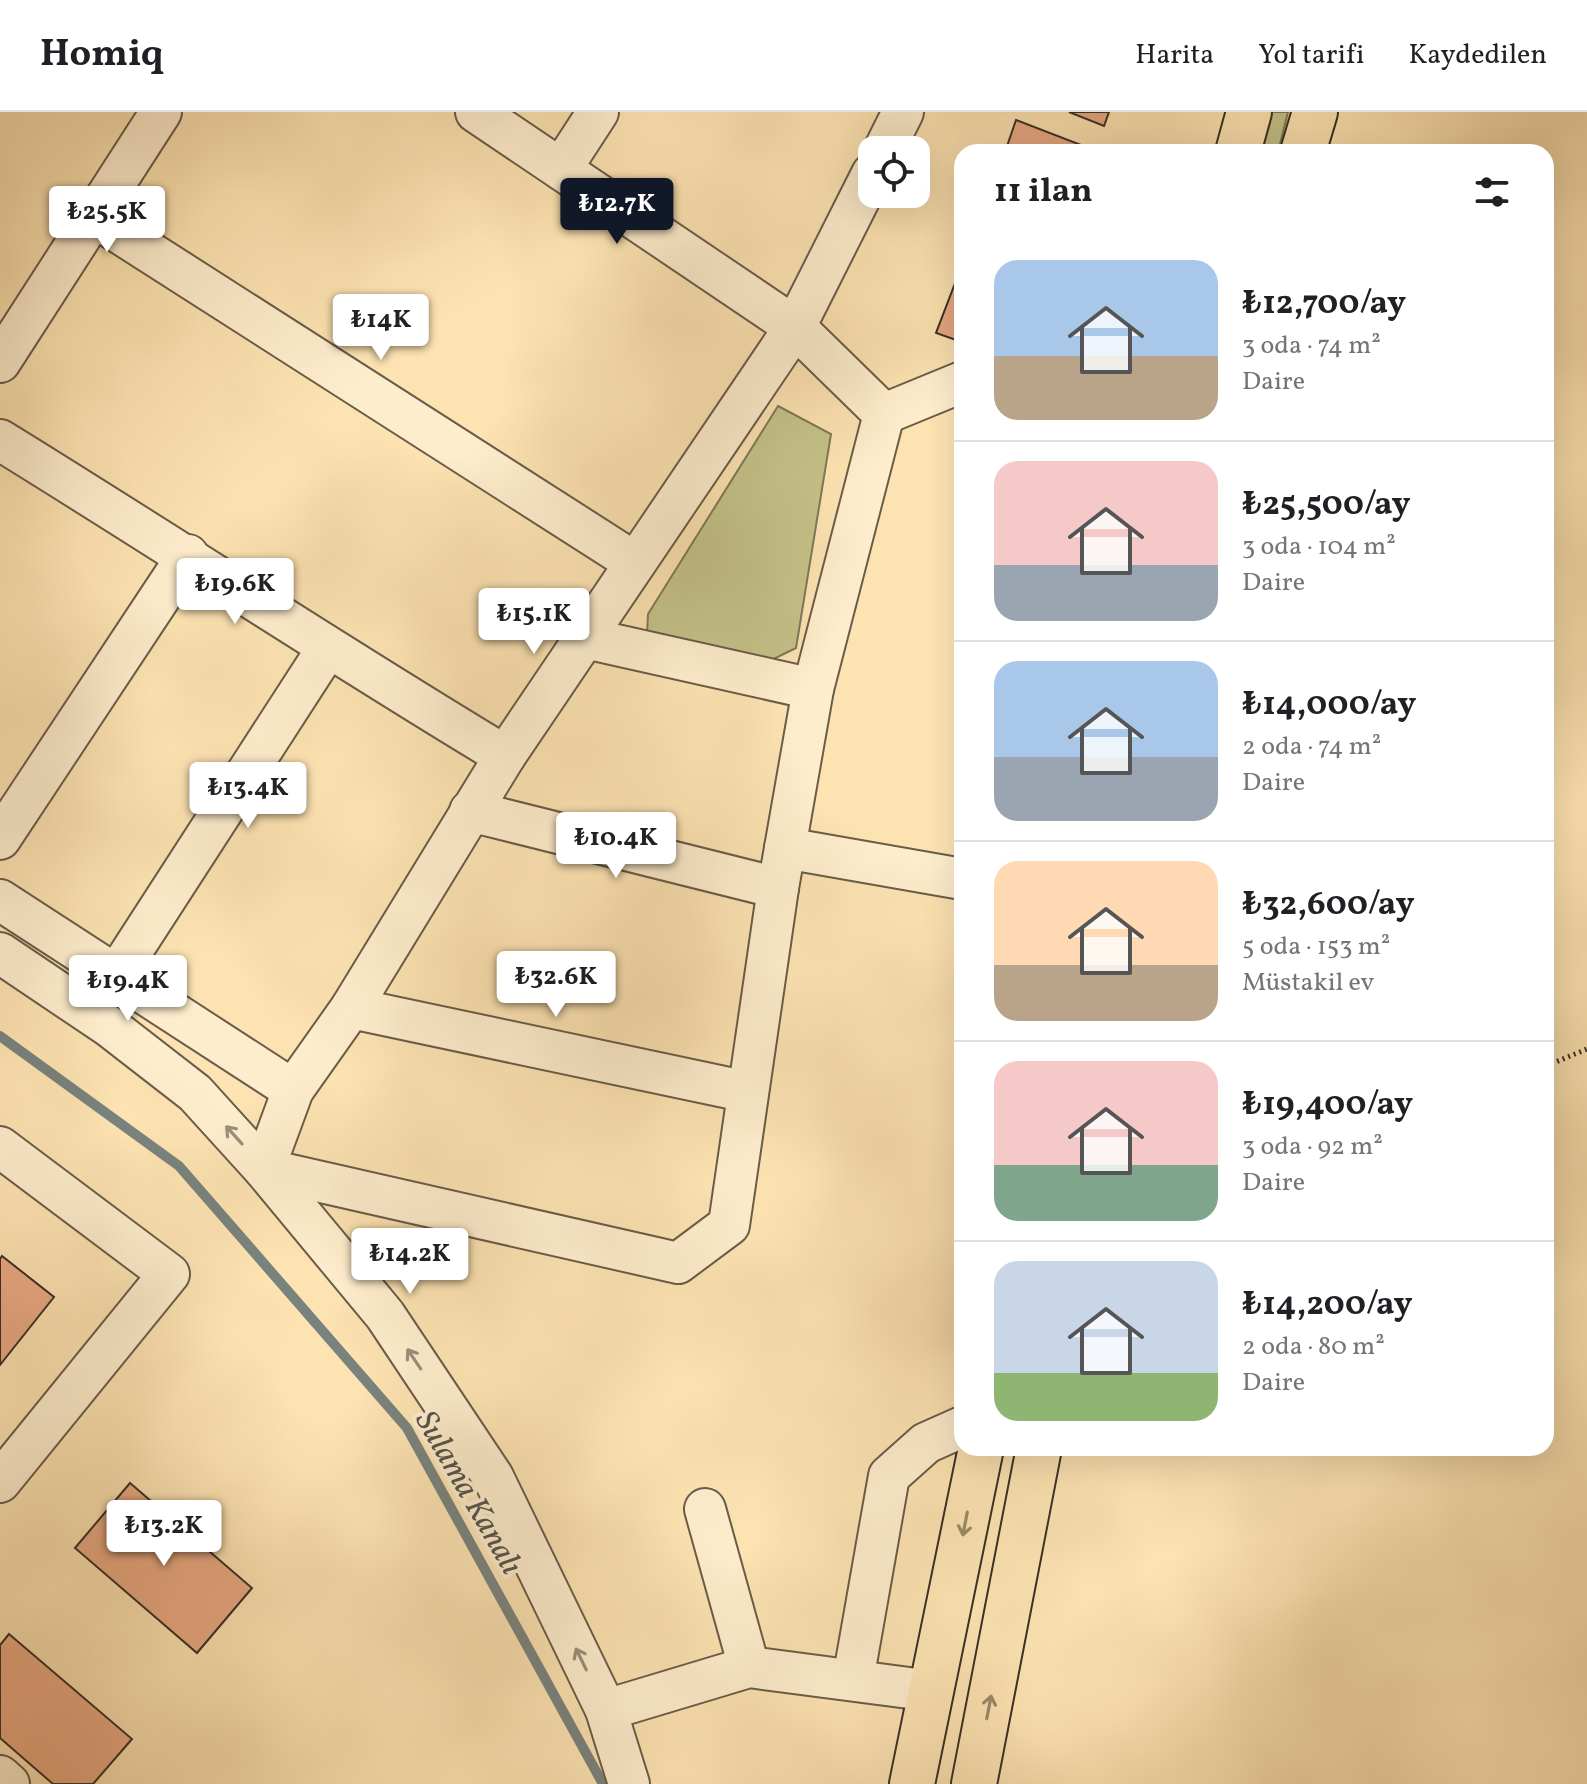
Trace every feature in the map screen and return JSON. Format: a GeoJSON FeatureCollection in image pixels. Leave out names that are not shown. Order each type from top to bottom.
{"type":"FeatureCollection","features":[{"type":"Feature","properties":{"kind":"highway"},"geometry":{"type":"LineString","coordinates":[[1305,144],[1315,112]]}},
{"type":"Feature","properties":{"kind":"highway"},"geometry":{"type":"LineString","coordinates":[[912,1784],[979,1456]]}},
{"type":"Feature","properties":{"kind":"highway"},"geometry":{"type":"LineString","coordinates":[[974,1784],[1037,1456]]}},
{"type":"Feature","properties":{"kind":"street"},"geometry":{"type":"LineString","coordinates":[[0,362],[161,112]]}},
{"type":"Feature","properties":{"kind":"street"},"geometry":{"type":"LineString","coordinates":[[476,112],[795,327],[884,414]]}},
{"type":"Feature","properties":{"kind":"street"},"geometry":{"type":"LineString","coordinates":[[561,169],[598,112]]}},
{"type":"Feature","properties":{"kind":"street"},"geometry":{"type":"LineString","coordinates":[[891,136],[903,112]]}},
{"type":"Feature","properties":{"kind":"street"},"geometry":{"type":"LineString","coordinates":[[264,1169],[293,1090],[351,1008],[505,756],[795,327],[858,202]]}},
{"type":"Feature","properties":{"kind":"street"},"geometry":{"type":"LineString","coordinates":[[93,216],[634,562]]}},
{"type":"Feature","properties":{"kind":"street"},"geometry":{"type":"LineString","coordinates":[[884,414],[954,385]]}},
{"type":"Feature","properties":{"kind":"street"},"geometry":{"type":"LineString","coordinates":[[264,1169],[678,1263],[729,1225],[778,888],[813,689],[884,414]]}},
{"type":"Feature","properties":{"kind":"street"},"geometry":{"type":"LineString","coordinates":[[0,440],[188,555],[327,649],[505,756]]}},
{"type":"Feature","properties":{"kind":"street"},"geometry":{"type":"LineString","coordinates":[[0,839],[188,555]]}},
{"type":"Feature","properties":{"kind":"street"},"geometry":{"type":"LineString","coordinates":[[585,638],[813,689]]}},
{"type":"Feature","properties":{"kind":"street"},"geometry":{"type":"LineString","coordinates":[[115,977],[327,649]]}},
{"type":"Feature","properties":{"kind":"street"},"geometry":{"type":"LineString","coordinates":[[470,811],[778,888]]}},
{"type":"Feature","properties":{"kind":"street"},"geometry":{"type":"LineString","coordinates":[[785,848],[954,878]]}},
{"type":"Feature","properties":{"kind":"street"},"geometry":{"type":"LineString","coordinates":[[0,900],[293,1090]]}},
{"type":"Feature","properties":{"kind":"street"},"geometry":{"type":"LineString","coordinates":[[0,953],[110,1027],[195,1093],[264,1169],[385,1315],[493,1477],[606,1710],[629,1784]]}},
{"type":"Feature","properties":{"kind":"street"},"geometry":{"type":"LineString","coordinates":[[351,1008],[748,1092]]}},
{"type":"Feature","properties":{"kind":"street"},"geometry":{"type":"LineString","coordinates":[[0,1147],[169,1274],[0,1482]]}},
{"type":"Feature","properties":{"kind":"street"},"geometry":{"type":"LineString","coordinates":[[853,1680],[889,1476],[926,1443],[954,1431]]}},
{"type":"Feature","properties":{"kind":"street"},"geometry":{"type":"LineString","coordinates":[[705,1509],[749,1667]]}},
{"type":"Feature","properties":{"kind":"street"},"geometry":{"type":"LineString","coordinates":[[606,1710],[749,1667],[932,1691]]}},
{"type":"Feature","properties":{"kind":"street"},"geometry":{"type":"LineString","coordinates":[[0,1776],[9,1784]]}},
{"type":"Feature","properties":{"kind":"path"},"geometry":{"type":"LineString","coordinates":[[1554,1063],[1587,1049]]}},
{"type":"Feature","properties":{"kind":"shaded area"},"geometry":{"type":"Polygon","coordinates":[[[1272,112],[1288,112],[1280,144],[1263,144],[1272,112]]]}},
{"type":"Feature","properties":{"kind":"shaded area"},"geometry":{"type":"Polygon","coordinates":[[[778,406],[831,434],[796,648],[761,665],[647,634],[648,614],[778,406]]]}},
{"type":"Feature","properties":{"kind":"building"},"geometry":{"type":"Polygon","coordinates":[[[1069,112],[1109,112],[1104,126],[1069,112]]]}},
{"type":"Feature","properties":{"kind":"building"},"geometry":{"type":"Polygon","coordinates":[[[1016,120],[1078,144],[1008,144],[1016,120]]]}},
{"type":"Feature","properties":{"kind":"building"},"geometry":{"type":"Polygon","coordinates":[[[954,286],[954,339],[936,333],[954,286]]]}},
{"type":"Feature","properties":{"kind":"building"},"geometry":{"type":"Polygon","coordinates":[[[2,1256],[54,1297],[0,1365],[0,1259],[2,1256]]]}},
{"type":"Feature","properties":{"kind":"building"},"geometry":{"type":"Polygon","coordinates":[[[130,1483],[252,1588],[197,1653],[75,1548],[130,1483]]]}},
{"type":"Feature","properties":{"kind":"building"},"geometry":{"type":"Polygon","coordinates":[[[9,1634],[132,1739],[93,1784],[53,1784],[0,1738],[0,1645],[9,1634]]]}},
{"type":"Feature","properties":{"kind":"waterway","name":"Sulama Kanalı"},"geometry":{"type":"LineString","coordinates":[[0,1036],[179,1166],[407,1428],[603,1784]]}}]}
